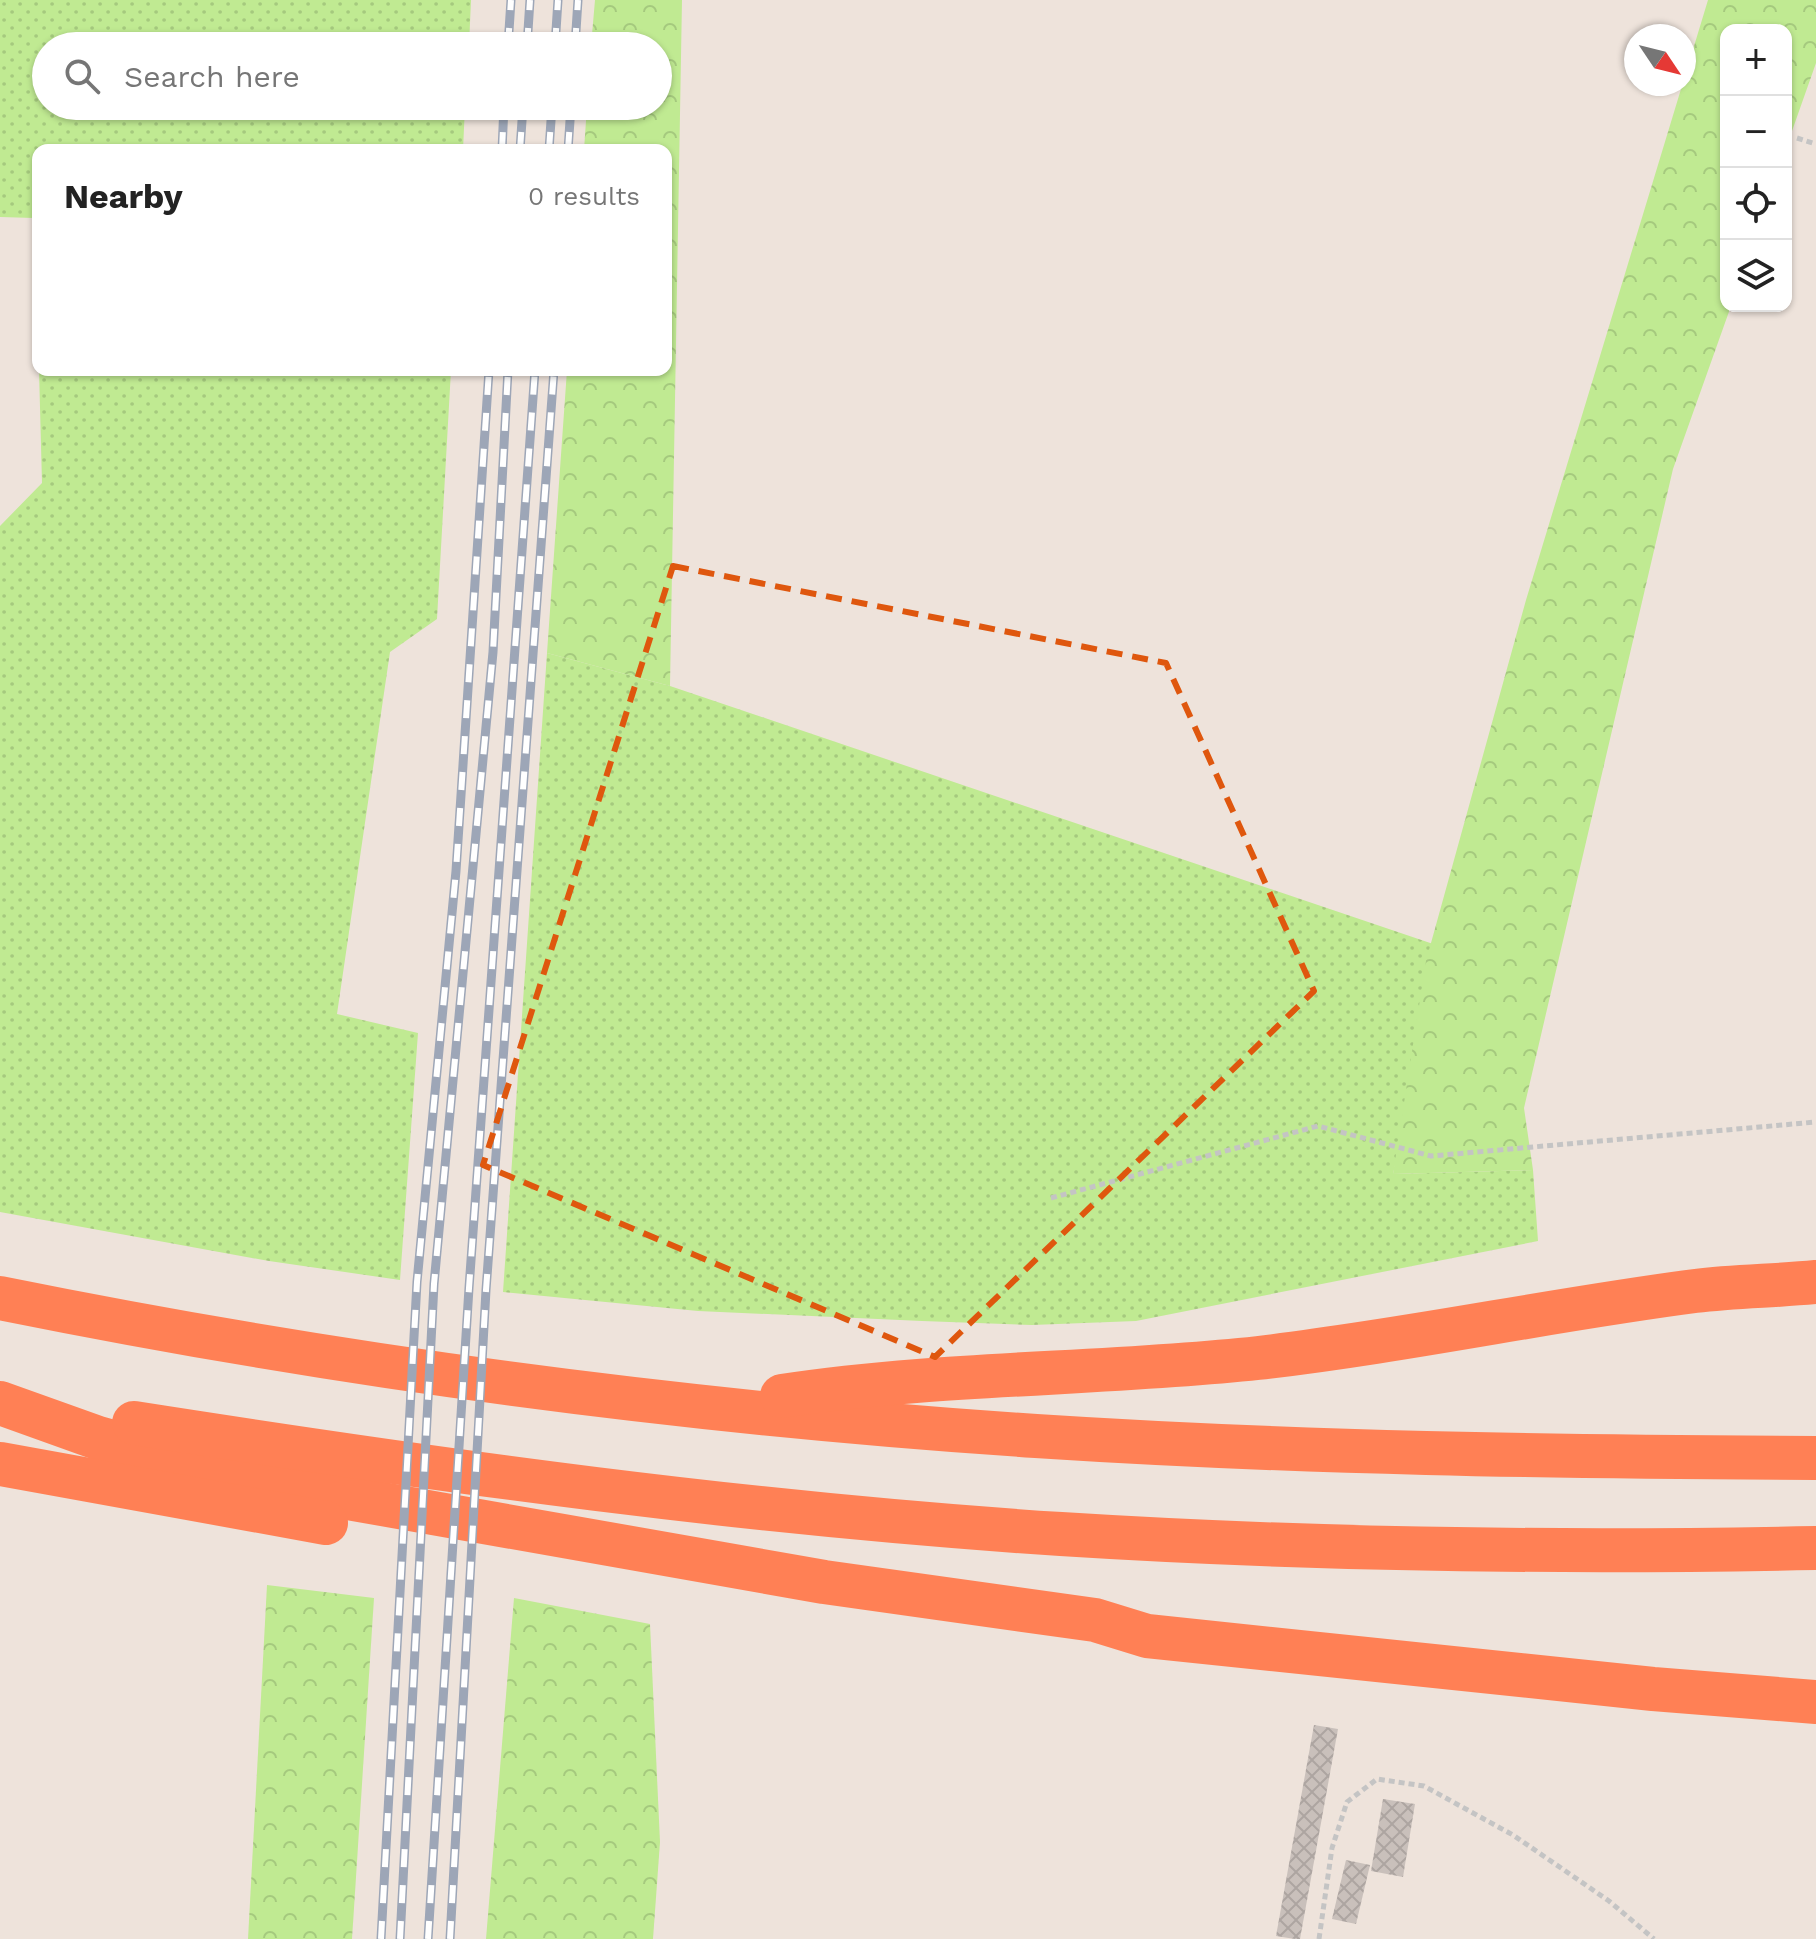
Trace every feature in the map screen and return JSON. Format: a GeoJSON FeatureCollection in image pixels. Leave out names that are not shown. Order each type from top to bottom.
{"type":"FeatureCollection","features":[{"type":"Feature","properties":{"kind":"highway"},"geometry":{"type":"LineString","coordinates":[[716,1406],[852,1385],[1162,1367],[1259,1357],[1439,1333],[1698,1291],[1816,1282]]}},
{"type":"Feature","properties":{"kind":"highway"},"geometry":{"type":"LineString","coordinates":[[0,1298],[139,1326],[515,1383],[716,1406],[1035,1436],[1472,1455],[1816,1458]]}},
{"type":"Feature","properties":{"kind":"highway"},"geometry":{"type":"LineString","coordinates":[[0,1401],[378,1461],[762,1508],[909,1522],[1061,1534],[1336,1546],[1528,1550],[1816,1548]]}},
{"type":"Feature","properties":{"kind":"highway"},"geometry":{"type":"LineString","coordinates":[[0,1401],[98,1438],[205,1468],[331,1495],[824,1582],[1095,1620],[1147,1636]]}},
{"type":"Feature","properties":{"kind":"highway"},"geometry":{"type":"LineString","coordinates":[[0,1464],[855,1614],[1100,1640],[1147,1636],[1621,1686],[1816,1702]]}},
{"type":"Feature","properties":{"kind":"path"},"geometry":{"type":"LineString","coordinates":[[1797,138],[1816,144]]}},
{"type":"Feature","properties":{"kind":"path"},"geometry":{"type":"LineString","coordinates":[[1051,1198],[1318,1126],[1431,1156],[1816,1122]]}},
{"type":"Feature","properties":{"kind":"path"},"geometry":{"type":"LineString","coordinates":[[1319,1939],[1332,1848],[1347,1802],[1377,1779],[1424,1786],[1513,1835],[1609,1901],[1654,1939]]}},
{"type":"Feature","properties":{"kind":"highlighted area"},"geometry":{"type":"Polygon","coordinates":[[[673,566],[1166,663],[1314,991],[935,1357],[483,1165],[673,566]]]}},
{"type":"Feature","properties":{"kind":"green space"},"geometry":{"type":"Polygon","coordinates":[[[0,0],[471,0],[470,32],[32,32],[32,120],[464,120],[463,144],[32,144],[32,218],[0,217],[0,0]]]}},
{"type":"Feature","properties":{"kind":"green space"},"geometry":{"type":"Polygon","coordinates":[[[595,0],[682,0],[670,686],[547,653],[567,376],[672,376],[672,144],[584,144],[586,120],[672,120],[672,32],[592,32],[595,0]]]}},
{"type":"Feature","properties":{"kind":"green space"},"geometry":{"type":"Polygon","coordinates":[[[1708,0],[1816,0],[1816,63],[1792,131],[1792,24],[1720,24],[1720,312],[1729,312],[1673,469],[1524,1108],[1533,1170],[1393,1174],[1426,961],[1526,600],[1679,96],[1696,96],[1696,40],[1708,0]]]}},
{"type":"Feature","properties":{"kind":"green space"},"geometry":{"type":"Polygon","coordinates":[[[39,376],[451,376],[437,619],[390,652],[337,1014],[418,1033],[400,1280],[269,1261],[0,1212],[0,526],[42,483],[39,376]]]}},
{"type":"Feature","properties":{"kind":"green space"},"geometry":{"type":"Polygon","coordinates":[[[547,653],[670,686],[1445,948],[1393,1174],[1533,1170],[1538,1241],[1136,1321],[1032,1325],[698,1311],[503,1292],[547,653]]]}},
{"type":"Feature","properties":{"kind":"green space"},"geometry":{"type":"Polygon","coordinates":[[[267,1585],[374,1598],[352,1939],[248,1939],[267,1585]]]}},
{"type":"Feature","properties":{"kind":"green space"},"geometry":{"type":"Polygon","coordinates":[[[514,1598],[650,1624],[660,1842],[653,1939],[486,1939],[514,1598]]]}},
{"type":"Feature","properties":{"kind":"building"},"geometry":{"type":"Polygon","coordinates":[[[1314,1725],[1338,1729],[1300,1939],[1295,1939],[1276,1936],[1314,1725]]]}},
{"type":"Feature","properties":{"kind":"building"},"geometry":{"type":"Polygon","coordinates":[[[1383,1799],[1415,1804],[1403,1877],[1371,1871],[1383,1799]]]}},
{"type":"Feature","properties":{"kind":"building"},"geometry":{"type":"Polygon","coordinates":[[[1346,1860],[1370,1865],[1356,1924],[1332,1919],[1346,1860]]]}},
{"type":"Feature","properties":{"kind":"railway"},"geometry":{"type":"LineString","coordinates":[[509,32],[511,0]]}},
{"type":"Feature","properties":{"kind":"railway"},"geometry":{"type":"LineString","coordinates":[[528,32],[530,0]]}},
{"type":"Feature","properties":{"kind":"railway"},"geometry":{"type":"LineString","coordinates":[[556,32],[558,0]]}},
{"type":"Feature","properties":{"kind":"railway"},"geometry":{"type":"LineString","coordinates":[[576,32],[578,0]]}},
{"type":"Feature","properties":{"kind":"railway"},"geometry":{"type":"LineString","coordinates":[[502,144],[503,120]]}},
{"type":"Feature","properties":{"kind":"railway"},"geometry":{"type":"LineString","coordinates":[[520,144],[522,120]]}},
{"type":"Feature","properties":{"kind":"railway"},"geometry":{"type":"LineString","coordinates":[[549,144],[551,120]]}},
{"type":"Feature","properties":{"kind":"railway"},"geometry":{"type":"LineString","coordinates":[[568,144],[570,120]]}},
{"type":"Feature","properties":{"kind":"railway"},"geometry":{"type":"LineString","coordinates":[[381,1939],[417,1282],[456,871],[489,376]]}},
{"type":"Feature","properties":{"kind":"railway"},"geometry":{"type":"LineString","coordinates":[[400,1939],[434,1284],[493,652],[508,376]]}},
{"type":"Feature","properties":{"kind":"railway"},"geometry":{"type":"LineString","coordinates":[[428,1939],[469,1288],[535,376]]}},
{"type":"Feature","properties":{"kind":"railway"},"geometry":{"type":"LineString","coordinates":[[450,1939],[486,1290],[554,376]]}}]}
